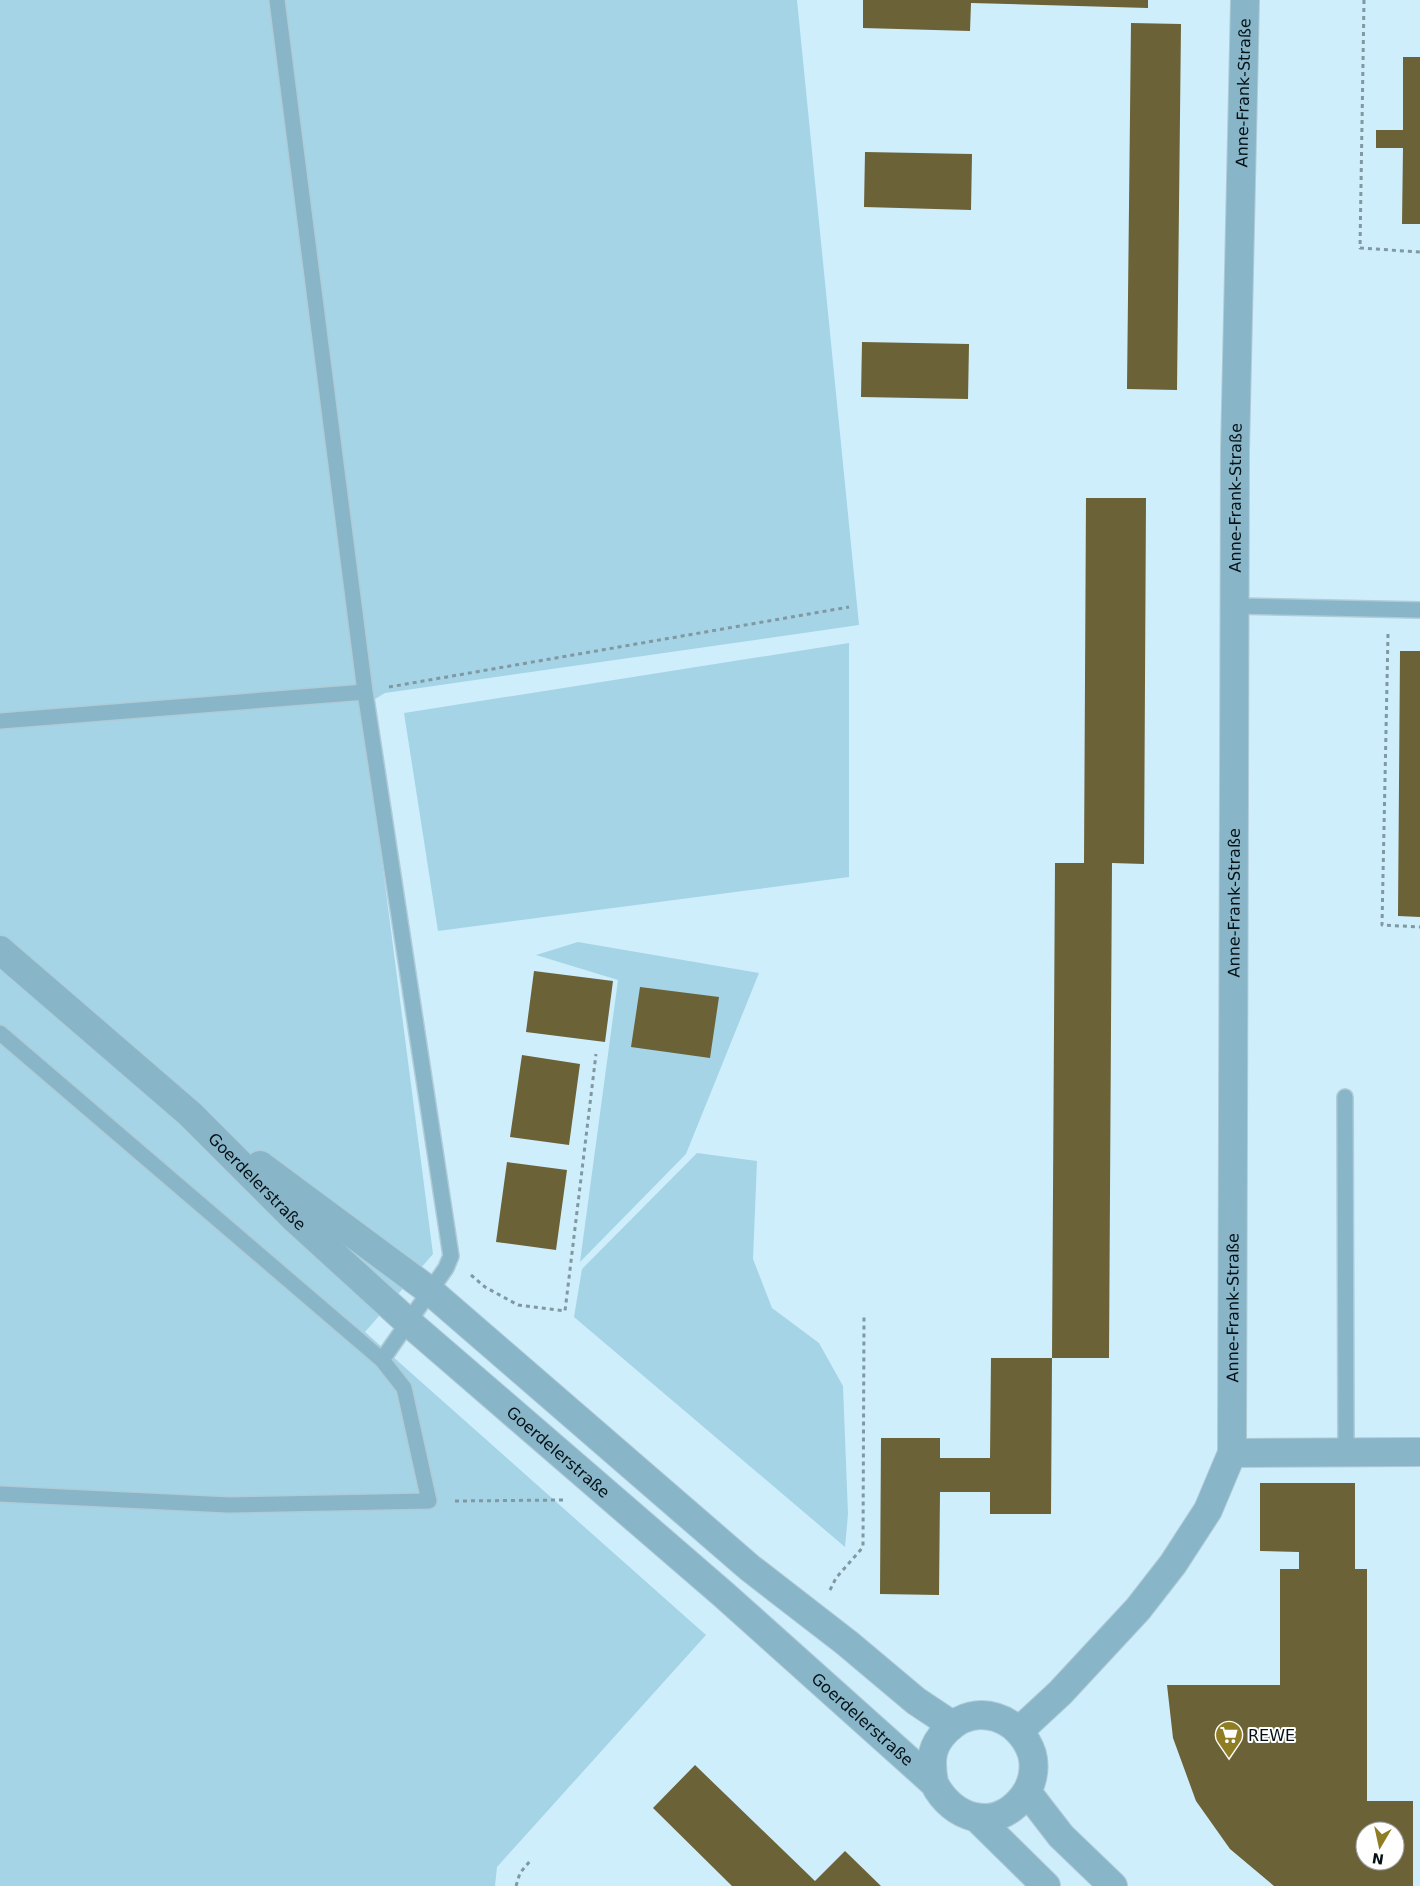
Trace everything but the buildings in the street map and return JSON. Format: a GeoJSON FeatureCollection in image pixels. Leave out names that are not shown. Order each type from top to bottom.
{"type":"FeatureCollection","features":[{"type":"Feature","properties":{"kind":"street","name":"Anne-Frank-Straße"},"geometry":{"type":"LineString","coordinates":[[1019,1731],[1060,1693],[1138,1609],[1173,1564],[1208,1510],[1232,1453],[1235,451],[1245,0]]}},
{"type":"Feature","properties":{"kind":"street","name":"Goerdelerstraße"},"geometry":{"type":"LineString","coordinates":[[0,950],[190,1114],[296,1220],[408,1322],[723,1594],[934,1783]]}},
{"type":"Feature","properties":{"kind":"street","name":"Goerdelerstraße"},"geometry":{"type":"LineString","coordinates":[[190,1114],[430,1291],[750,1568],[916,1701],[952,1725],[940,1737],[933,1751],[931,1767],[934,1783],[940,1796],[950,1806],[963,1814],[977,1818],[1046,1886]]}},
{"type":"Feature","properties":{"kind":"street"},"geometry":{"type":"LineString","coordinates":[[1232,1453],[1420,1452]]}},
{"type":"Feature","properties":{"kind":"street"},"geometry":{"type":"LineString","coordinates":[[952,1725],[965,1718],[979,1716],[994,1717],[1007,1722],[1019,1731],[1029,1744],[1034,1760],[1033,1777],[1027,1792],[1018,1804],[1006,1812],[992,1817],[977,1818]]}},
{"type":"Feature","properties":{"kind":"street"},"geometry":{"type":"LineString","coordinates":[[1027,1792],[1061,1836],[1113,1886]]}},
{"type":"Feature","properties":{"kind":"lane"},"geometry":{"type":"LineString","coordinates":[[278,0],[365,692],[451,1256],[446,1268],[382,1360]]}},
{"type":"Feature","properties":{"kind":"lane"},"geometry":{"type":"LineString","coordinates":[[1236,606],[1388,611],[1420,610]]}},
{"type":"Feature","properties":{"kind":"lane"},"geometry":{"type":"LineString","coordinates":[[0,721],[365,692]]}},
{"type":"Feature","properties":{"kind":"lane"},"geometry":{"type":"LineString","coordinates":[[0,1033],[382,1360],[404,1388],[429,1501],[229,1505],[0,1494]]}},
{"type":"Feature","properties":{"kind":"lane"},"geometry":{"type":"LineString","coordinates":[[1345,1097],[1346,1452]]}},
{"type":"Feature","properties":{"kind":"path"},"geometry":{"type":"LineString","coordinates":[[1364,0],[1360,248],[1420,252]]}},
{"type":"Feature","properties":{"kind":"path"},"geometry":{"type":"LineString","coordinates":[[365,692],[849,606]]}},
{"type":"Feature","properties":{"kind":"path"},"geometry":{"type":"LineString","coordinates":[[1388,611],[1382,925],[1420,927]]}},
{"type":"Feature","properties":{"kind":"path"},"geometry":{"type":"LineString","coordinates":[[451,1256],[484,1287],[518,1305],[566,1311],[596,1054]]}},
{"type":"Feature","properties":{"kind":"path"},"geometry":{"type":"LineString","coordinates":[[815,1619],[836,1578],[863,1547],[864,1317]]}},
{"type":"Feature","properties":{"kind":"path"},"geometry":{"type":"LineString","coordinates":[[429,1501],[564,1500]]}},
{"type":"Feature","properties":{"kind":"path"},"geometry":{"type":"LineString","coordinates":[[516,1886],[520,1873],[530,1861]]}},
{"type":"Feature","properties":{"kind":"shaded area"},"geometry":{"type":"Polygon","coordinates":[[[0,0],[797,0],[859,625],[385,693],[362,707],[433,1254],[365,1332],[706,1635],[497,1867],[495,1886],[0,1886],[0,0]]]}},
{"type":"Feature","properties":{"kind":"shaded area"},"geometry":{"type":"Polygon","coordinates":[[[849,643],[849,877],[438,931],[404,713],[849,643]]]}},
{"type":"Feature","properties":{"kind":"shaded area"},"geometry":{"type":"Polygon","coordinates":[[[578,942],[759,973],[686,1154],[580,1262],[618,980],[536,955],[578,942]]]}},
{"type":"Feature","properties":{"kind":"shaded area"},"geometry":{"type":"Polygon","coordinates":[[[697,1153],[757,1161],[753,1259],[772,1308],[819,1343],[843,1386],[848,1514],[845,1547],[574,1317],[582,1269],[697,1153]]]}},
{"type":"Feature","properties":{"kind":"place","name":"REWE"},"geometry":{"type":"Point","coordinates":[1229,1759]}}]}
